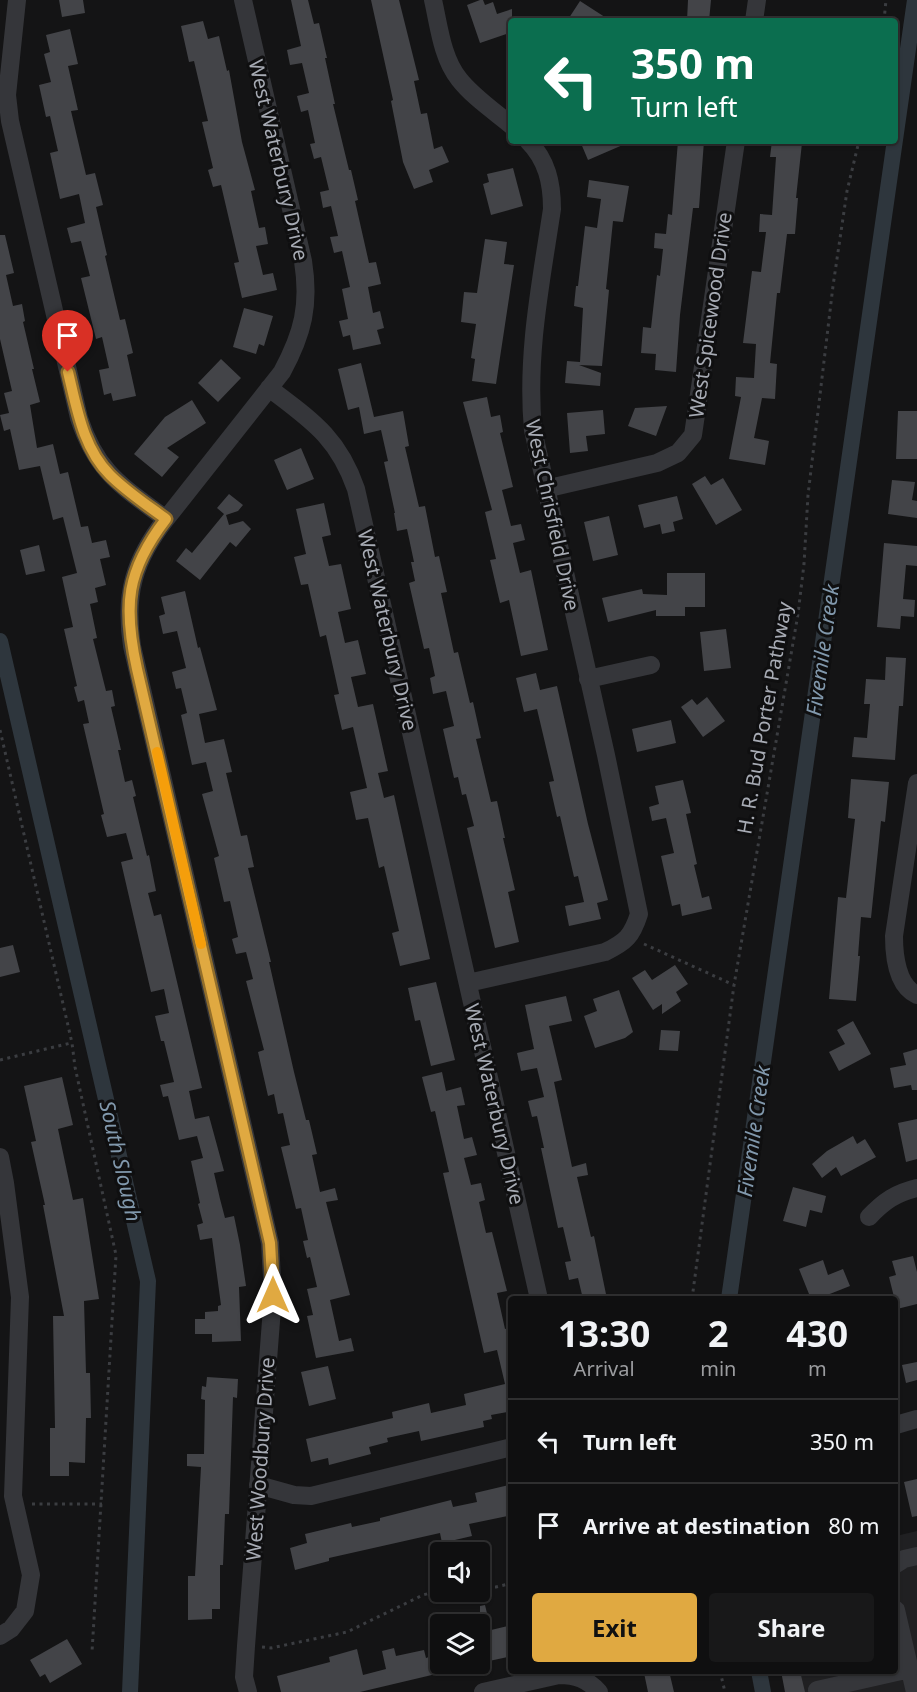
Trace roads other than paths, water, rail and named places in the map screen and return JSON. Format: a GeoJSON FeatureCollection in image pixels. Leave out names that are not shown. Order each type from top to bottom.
{"type":"FeatureCollection","features":[{"type":"Feature","properties":{"kind":"street"},"geometry":{"type":"LineString","coordinates":[[17,0],[7,95],[10,121],[79,418],[96,457],[109,474],[166,519]]}},
{"type":"Feature","properties":{"kind":"street","name":"West Waterbury Drive"},"geometry":{"type":"LineString","coordinates":[[243,0],[303,261],[306,283],[306,307],[301,330],[282,372],[269,388],[327,435],[349,469],[468,983],[537,1296]]}},
{"type":"Feature","properties":{"kind":"street"},"geometry":{"type":"LineString","coordinates":[[433,0],[444,48],[459,80],[508,123]]}},
{"type":"Feature","properties":{"kind":"street"},"geometry":{"type":"LineString","coordinates":[[754,18],[757,0]]}},
{"type":"Feature","properties":{"kind":"street","name":"West Chrisfield Drive"},"geometry":{"type":"LineString","coordinates":[[468,983],[605,952],[621,944],[633,931],[639,914],[532,430],[530,382],[532,347],[552,209],[552,192],[545,164],[531,144]]}},
{"type":"Feature","properties":{"kind":"street","name":"West Spicewood Drive"},"geometry":{"type":"LineString","coordinates":[[545,489],[657,463],[678,453],[693,435],[736,144]]}},
{"type":"Feature","properties":{"kind":"street","name":"West Woodbury Drive"},"geometry":{"type":"LineString","coordinates":[[248,1692],[244,1677],[273,1295],[270,1243],[128,623],[133,578],[142,555],[166,519],[269,388]]}},
{"type":"Feature","properties":{"kind":"street"},"geometry":{"type":"LineString","coordinates":[[588,679],[651,664]]}},
{"type":"Feature","properties":{"kind":"street"},"geometry":{"type":"LineString","coordinates":[[914,994],[903,981],[894,955],[894,936],[917,783]]}},
{"type":"Feature","properties":{"kind":"street"},"geometry":{"type":"LineString","coordinates":[[0,1157],[20,1297],[8,1373],[12,1478],[15,1505],[32,1575],[25,1611],[12,1629],[0,1636]]}},
{"type":"Feature","properties":{"kind":"street"},"geometry":{"type":"LineString","coordinates":[[869,1216],[882,1203],[899,1192],[917,1188]]}},
{"type":"Feature","properties":{"kind":"street"},"geometry":{"type":"LineString","coordinates":[[898,1424],[917,1419]]}},
{"type":"Feature","properties":{"kind":"street"},"geometry":{"type":"LineString","coordinates":[[258,1485],[294,1495],[311,1496],[508,1448]]}},
{"type":"Feature","properties":{"kind":"street"},"geometry":{"type":"LineString","coordinates":[[898,1563],[917,1556]]}},
{"type":"Feature","properties":{"kind":"street"},"geometry":{"type":"LineString","coordinates":[[898,1618],[915,1692]]}},
{"type":"Feature","properties":{"kind":"street"},"geometry":{"type":"LineString","coordinates":[[898,1672],[910,1669]]}},
{"type":"Feature","properties":{"kind":"street"},"geometry":{"type":"LineString","coordinates":[[817,1690],[888,1674]]}},
{"type":"Feature","properties":{"kind":"street"},"geometry":{"type":"LineString","coordinates":[[483,1692],[559,1675],[581,1677],[599,1692]]}},
{"type":"Feature","properties":{"kind":"waterway","name":"Fivemile Creek"},"geometry":{"type":"LineString","coordinates":[[898,119],[915,0]]}},
{"type":"Feature","properties":{"kind":"waterway","name":"Fivemile Creek"},"geometry":{"type":"LineString","coordinates":[[729,1296],[894,144]]}},
{"type":"Feature","properties":{"kind":"waterway","name":"South Slough"},"geometry":{"type":"LineString","coordinates":[[0,641],[148,1281],[130,1692]]}},
{"type":"Feature","properties":{"kind":"waterway","name":"Fivemile Creek"},"geometry":{"type":"LineString","coordinates":[[760,1674],[763,1692]]}}]}
